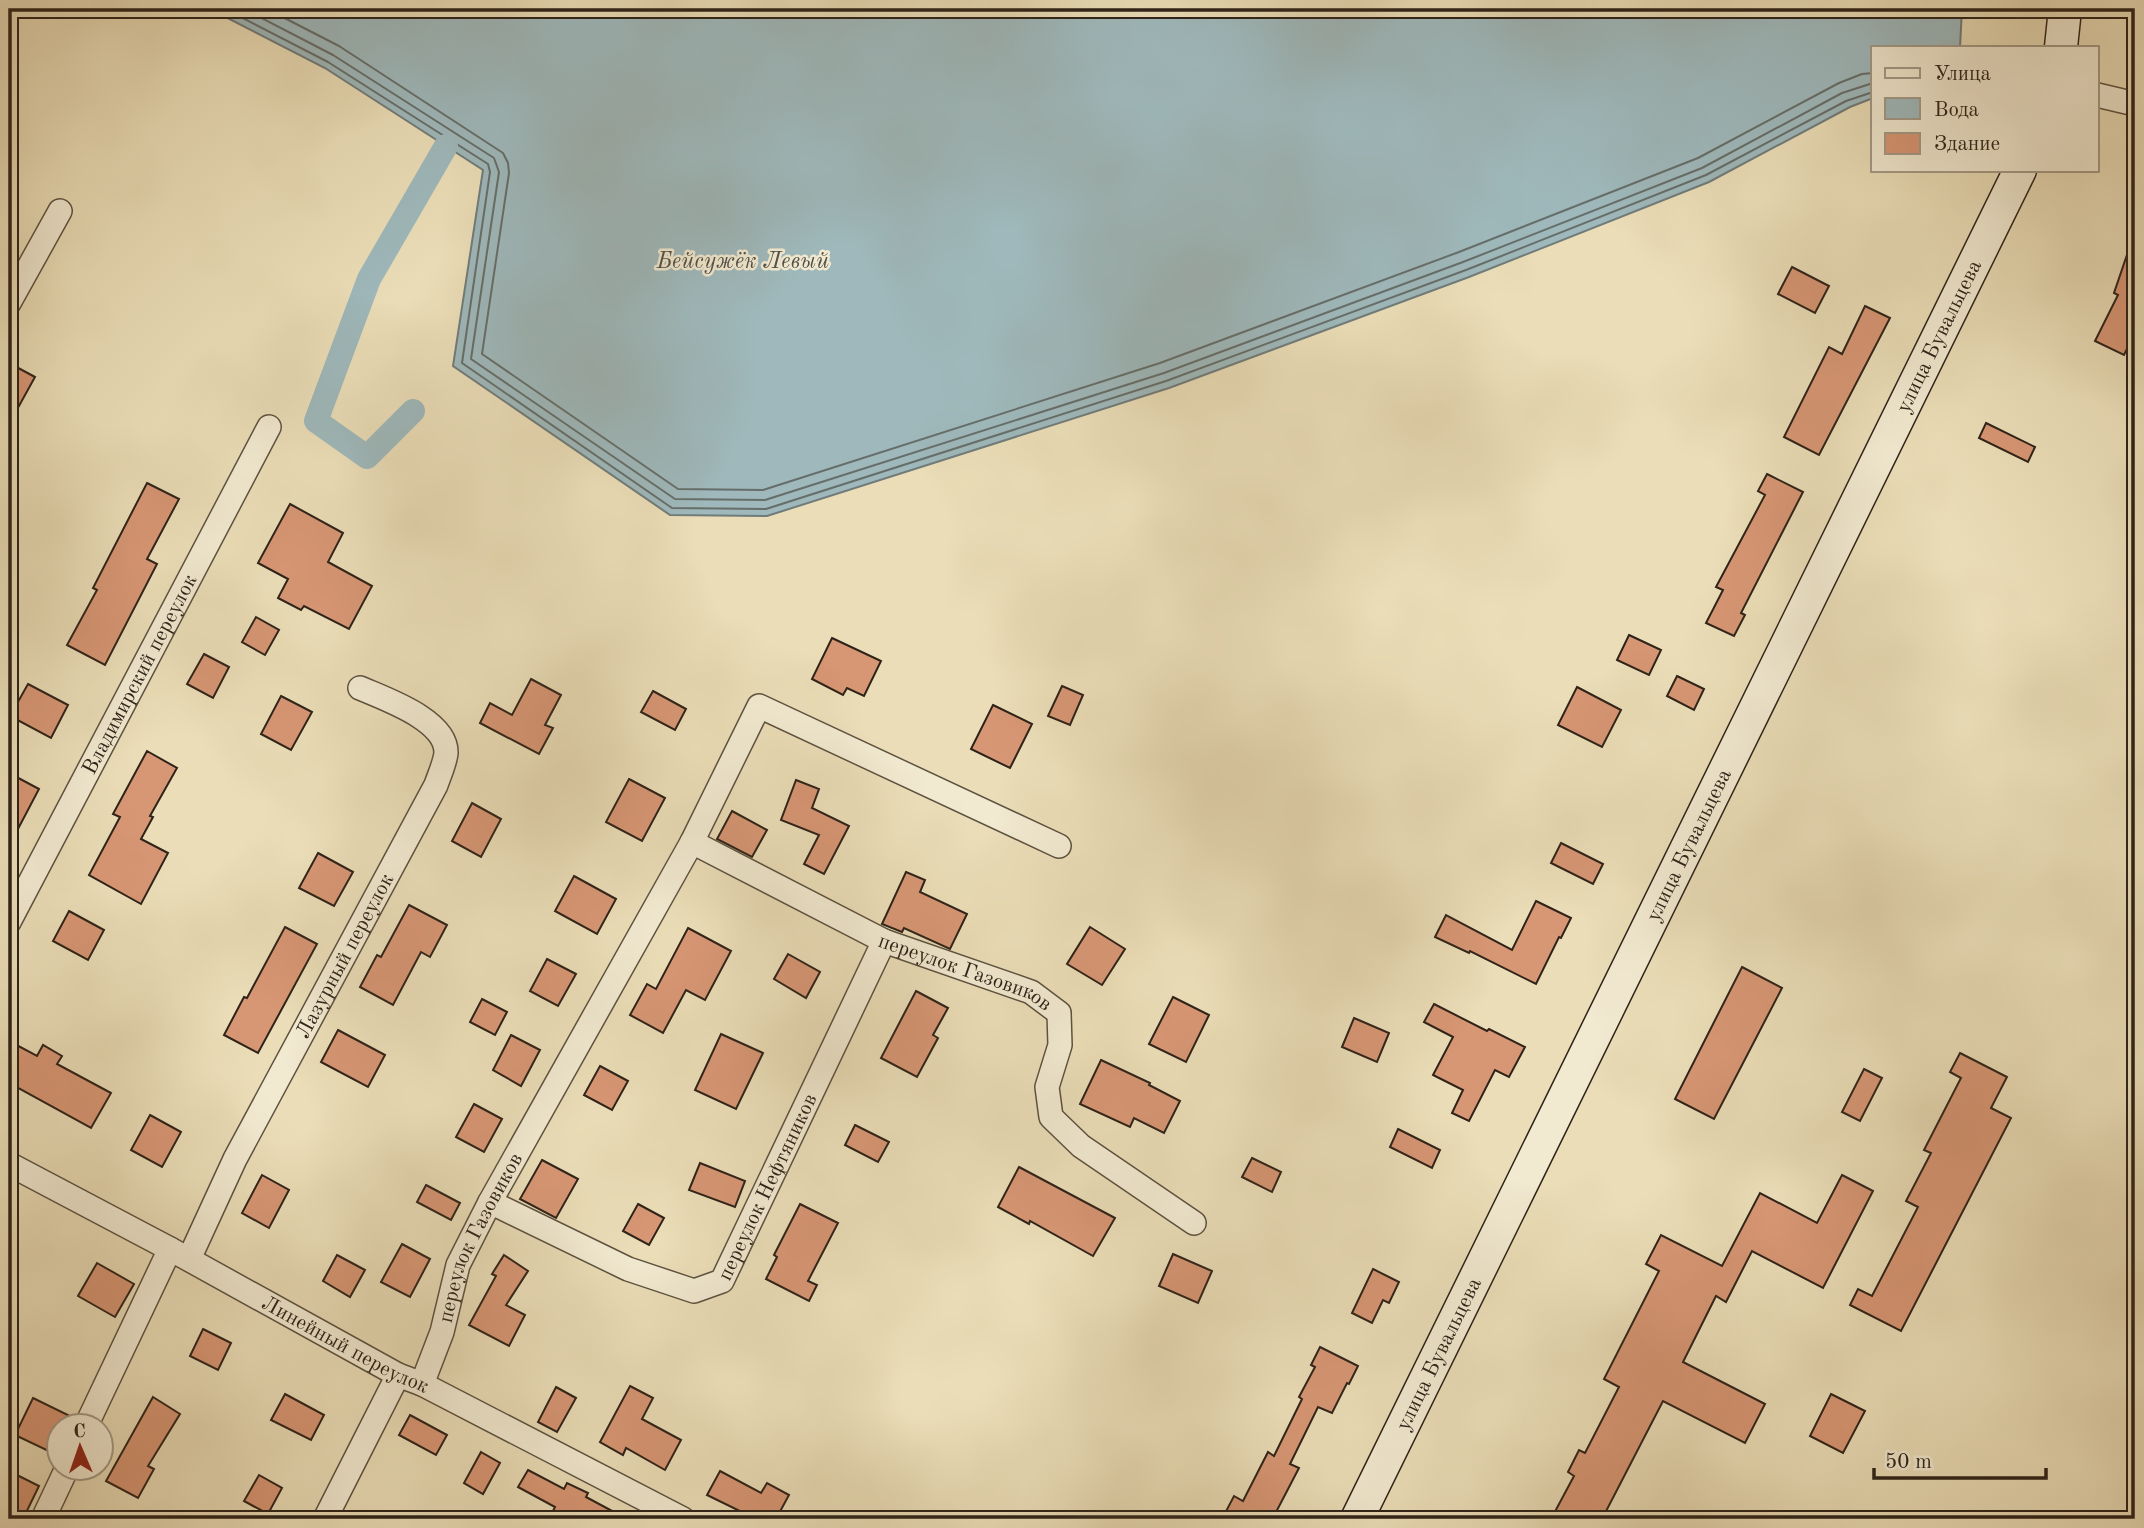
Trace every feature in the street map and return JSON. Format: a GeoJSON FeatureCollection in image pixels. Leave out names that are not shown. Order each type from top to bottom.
{"type":"FeatureCollection","features":[{"type":"Feature","properties":{"kind":"street"},"geometry":{"type":"LineString","coordinates":[[2061,46],[2065,12]]}},
{"type":"Feature","properties":{"kind":"street"},"geometry":{"type":"LineString","coordinates":[[2098,95],[2135,104]]}},
{"type":"Feature","properties":{"kind":"street","name":"улица Бувальцева"},"geometry":{"type":"LineString","coordinates":[[1357,1519],[2019,172]]}},
{"type":"Feature","properties":{"kind":"street"},"geometry":{"type":"LineString","coordinates":[[9,303],[60,211]]}},
{"type":"Feature","properties":{"kind":"street","name":"Владимирский переулок"},"geometry":{"type":"LineString","coordinates":[[9,922],[269,427]]}},
{"type":"Feature","properties":{"kind":"street","name":"Лазурный переулок"},"geometry":{"type":"LineString","coordinates":[[94,1412],[414,831],[440,774],[446,752],[440,732],[410,711],[360,688]]}},
{"type":"Feature","properties":{"kind":"street","name":"переулок Газовиков"},"geometry":{"type":"LineString","coordinates":[[422,1384],[442,1332],[458,1265],[490,1202],[692,842],[760,706],[1059,846]]}},
{"type":"Feature","properties":{"kind":"street","name":"переулок Газовиков"},"geometry":{"type":"LineString","coordinates":[[692,842],[884,942],[1031,992],[1059,1013],[1060,1045],[1047,1087],[1051,1117],[1081,1146],[1194,1223]]}},
{"type":"Feature","properties":{"kind":"street","name":"переулок Нефтяников"},"geometry":{"type":"LineString","coordinates":[[490,1202],[628,1269],[694,1291],[722,1281],[884,942]]}},
{"type":"Feature","properties":{"kind":"street","name":"Линейный переулок"},"geometry":{"type":"LineString","coordinates":[[9,1164],[398,1375],[422,1384],[683,1519]]}},
{"type":"Feature","properties":{"kind":"street"},"geometry":{"type":"LineString","coordinates":[[325,1519],[398,1375]]}},
{"type":"Feature","properties":{"kind":"street"},"geometry":{"type":"LineString","coordinates":[[43,1519],[60,1482]]}},
{"type":"Feature","properties":{"kind":"water","name":"Бейсужёк Левый"},"geometry":{"type":"Polygon","coordinates":[[[210,9],[1962,9],[1960,46],[1871,46],[1871,99],[1850,107],[1709,182],[1469,277],[1169,388],[767,516],[670,515],[453,366],[483,170],[325,68],[210,9]]]}},
{"type":"Feature","properties":{"kind":"building"},"geometry":{"type":"Polygon","coordinates":[[[2132,240],[2135,241],[2135,332],[2124,355],[2095,341],[2118,295],[2114,293],[2132,240]]]}},
{"type":"Feature","properties":{"kind":"building"},"geometry":{"type":"Polygon","coordinates":[[[1792,267],[1829,286],[1815,313],[1778,294],[1792,267]]]}},
{"type":"Feature","properties":{"kind":"building"},"geometry":{"type":"Polygon","coordinates":[[[1865,306],[1890,318],[1819,455],[1784,437],[1829,347],[1842,354],[1865,306]]]}},
{"type":"Feature","properties":{"kind":"building"},"geometry":{"type":"Polygon","coordinates":[[[9,363],[35,377],[9,424],[9,363]]]}},
{"type":"Feature","properties":{"kind":"building"},"geometry":{"type":"Polygon","coordinates":[[[1986,423],[2035,447],[2028,462],[1979,438],[1986,423]]]}},
{"type":"Feature","properties":{"kind":"building"},"geometry":{"type":"Polygon","coordinates":[[[1767,474],[1803,492],[1741,613],[1745,615],[1734,636],[1706,623],[1723,590],[1716,587],[1765,495],[1758,491],[1767,474]]]}},
{"type":"Feature","properties":{"kind":"building"},"geometry":{"type":"Polygon","coordinates":[[[147,483],[179,499],[147,559],[157,564],[105,665],[67,645],[97,590],[93,588],[147,483]]]}},
{"type":"Feature","properties":{"kind":"building"},"geometry":{"type":"Polygon","coordinates":[[[290,504],[343,533],[328,562],[372,586],[349,629],[304,606],[301,610],[278,598],[288,579],[258,563],[290,504]]]}},
{"type":"Feature","properties":{"kind":"building"},"geometry":{"type":"Polygon","coordinates":[[[256,617],[279,630],[265,655],[242,642],[256,617]]]}},
{"type":"Feature","properties":{"kind":"building"},"geometry":{"type":"Polygon","coordinates":[[[1629,635],[1661,650],[1649,675],[1617,660],[1629,635]]]}},
{"type":"Feature","properties":{"kind":"building"},"geometry":{"type":"Polygon","coordinates":[[[832,638],[881,661],[864,696],[847,688],[843,695],[812,679],[832,638]]]}},
{"type":"Feature","properties":{"kind":"building"},"geometry":{"type":"Polygon","coordinates":[[[204,654],[229,667],[213,698],[187,684],[204,654]]]}},
{"type":"Feature","properties":{"kind":"building"},"geometry":{"type":"Polygon","coordinates":[[[1677,676],[1704,689],[1694,710],[1667,696],[1677,676]]]}},
{"type":"Feature","properties":{"kind":"building"},"geometry":{"type":"Polygon","coordinates":[[[531,679],[561,695],[545,725],[553,728],[539,754],[480,723],[490,703],[512,715],[531,679]]]}},
{"type":"Feature","properties":{"kind":"building"},"geometry":{"type":"Polygon","coordinates":[[[28,684],[68,705],[51,738],[10,716],[28,684]]]}},
{"type":"Feature","properties":{"kind":"building"},"geometry":{"type":"Polygon","coordinates":[[[1062,686],[1083,695],[1070,725],[1048,716],[1062,686]]]}},
{"type":"Feature","properties":{"kind":"building"},"geometry":{"type":"Polygon","coordinates":[[[1577,687],[1621,710],[1602,747],[1558,725],[1577,687]]]}},
{"type":"Feature","properties":{"kind":"building"},"geometry":{"type":"Polygon","coordinates":[[[653,691],[686,709],[675,730],[641,712],[653,691]]]}},
{"type":"Feature","properties":{"kind":"building"},"geometry":{"type":"Polygon","coordinates":[[[281,696],[312,712],[291,750],[261,734],[281,696]]]}},
{"type":"Feature","properties":{"kind":"building"},"geometry":{"type":"Polygon","coordinates":[[[993,705],[1032,724],[1010,768],[971,749],[993,705]]]}},
{"type":"Feature","properties":{"kind":"building"},"geometry":{"type":"Polygon","coordinates":[[[147,751],[177,768],[150,816],[153,817],[141,839],[168,853],[141,904],[89,875],[120,817],[113,814],[147,751]]]}},
{"type":"Feature","properties":{"kind":"building"},"geometry":{"type":"Polygon","coordinates":[[[9,773],[39,789],[9,846],[9,773]]]}},
{"type":"Feature","properties":{"kind":"building"},"geometry":{"type":"Polygon","coordinates":[[[629,779],[665,798],[642,841],[606,822],[629,779]]]}},
{"type":"Feature","properties":{"kind":"building"},"geometry":{"type":"Polygon","coordinates":[[[796,780],[819,789],[812,808],[849,826],[824,874],[804,864],[819,835],[781,820],[796,780]]]}},
{"type":"Feature","properties":{"kind":"building"},"geometry":{"type":"Polygon","coordinates":[[[472,803],[501,819],[481,857],[452,841],[472,803]]]}},
{"type":"Feature","properties":{"kind":"building"},"geometry":{"type":"Polygon","coordinates":[[[732,811],[767,830],[752,857],[717,839],[732,811]]]}},
{"type":"Feature","properties":{"kind":"building"},"geometry":{"type":"Polygon","coordinates":[[[1561,843],[1603,864],[1593,884],[1551,863],[1561,843]]]}},
{"type":"Feature","properties":{"kind":"building"},"geometry":{"type":"Polygon","coordinates":[[[318,853],[353,872],[334,906],[299,888],[318,853]]]}},
{"type":"Feature","properties":{"kind":"building"},"geometry":{"type":"Polygon","coordinates":[[[906,872],[925,880],[920,892],[967,914],[950,949],[904,928],[902,932],[882,924],[906,872]]]}},
{"type":"Feature","properties":{"kind":"building"},"geometry":{"type":"Polygon","coordinates":[[[574,876],[616,899],[597,934],[555,911],[574,876]]]}},
{"type":"Feature","properties":{"kind":"building"},"geometry":{"type":"Polygon","coordinates":[[[1536,901],[1571,918],[1536,984],[1435,937],[1446,915],[1512,950],[1536,901]]]}},
{"type":"Feature","properties":{"kind":"building"},"geometry":{"type":"Polygon","coordinates":[[[409,905],[447,925],[430,957],[421,952],[393,1005],[360,987],[377,955],[381,957],[409,905]]]}},
{"type":"Feature","properties":{"kind":"building"},"geometry":{"type":"Polygon","coordinates":[[[69,911],[104,930],[88,960],[53,941],[69,911]]]}},
{"type":"Feature","properties":{"kind":"building"},"geometry":{"type":"Polygon","coordinates":[[[285,927],[317,944],[258,1053],[224,1035],[285,927]]]}},
{"type":"Feature","properties":{"kind":"building"},"geometry":{"type":"Polygon","coordinates":[[[1090,927],[1125,949],[1102,985],[1067,964],[1090,927]]]}},
{"type":"Feature","properties":{"kind":"building"},"geometry":{"type":"Polygon","coordinates":[[[688,928],[731,951],[705,1000],[686,990],[663,1033],[630,1015],[647,984],[656,989],[688,928]]]}},
{"type":"Feature","properties":{"kind":"building"},"geometry":{"type":"Polygon","coordinates":[[[788,954],[820,972],[806,998],[774,979],[788,954]]]}},
{"type":"Feature","properties":{"kind":"building"},"geometry":{"type":"Polygon","coordinates":[[[547,959],[576,974],[558,1006],[530,991],[547,959]]]}},
{"type":"Feature","properties":{"kind":"building"},"geometry":{"type":"Polygon","coordinates":[[[1742,967],[1782,988],[1714,1119],[1675,1099],[1742,967]]]}},
{"type":"Feature","properties":{"kind":"building"},"geometry":{"type":"Polygon","coordinates":[[[916,991],[948,1008],[933,1035],[938,1038],[917,1077],[881,1058],[916,991]]]}},
{"type":"Feature","properties":{"kind":"building"},"geometry":{"type":"Polygon","coordinates":[[[1173,997],[1209,1015],[1186,1062],[1149,1044],[1173,997]]]}},
{"type":"Feature","properties":{"kind":"building"},"geometry":{"type":"Polygon","coordinates":[[[482,999],[507,1012],[495,1035],[470,1022],[482,999]]]}},
{"type":"Feature","properties":{"kind":"building"},"geometry":{"type":"Polygon","coordinates":[[[1434,1004],[1525,1047],[1509,1077],[1495,1070],[1469,1121],[1452,1113],[1463,1090],[1433,1075],[1453,1037],[1424,1022],[1434,1004]]]}},
{"type":"Feature","properties":{"kind":"building"},"geometry":{"type":"Polygon","coordinates":[[[1354,1018],[1389,1033],[1377,1062],[1342,1047],[1354,1018]]]}},
{"type":"Feature","properties":{"kind":"building"},"geometry":{"type":"Polygon","coordinates":[[[338,1030],[385,1055],[368,1087],[321,1062],[338,1030]]]}},
{"type":"Feature","properties":{"kind":"building"},"geometry":{"type":"Polygon","coordinates":[[[721,1034],[763,1053],[736,1109],[695,1090],[721,1034]]]}},
{"type":"Feature","properties":{"kind":"building"},"geometry":{"type":"Polygon","coordinates":[[[511,1035],[540,1050],[521,1086],[493,1070],[511,1035]]]}},
{"type":"Feature","properties":{"kind":"building"},"geometry":{"type":"Polygon","coordinates":[[[9,1041],[37,1056],[43,1045],[62,1056],[57,1064],[111,1093],[91,1128],[9,1083],[9,1041]]]}},
{"type":"Feature","properties":{"kind":"building"},"geometry":{"type":"Polygon","coordinates":[[[1960,1053],[2007,1077],[1991,1108],[2011,1118],[1901,1331],[1850,1305],[1858,1289],[1872,1296],[1918,1207],[1906,1201],[1931,1153],[1924,1150],[1961,1078],[1950,1072],[1960,1053]]]}},
{"type":"Feature","properties":{"kind":"building"},"geometry":{"type":"Polygon","coordinates":[[[1101,1060],[1150,1083],[1149,1085],[1180,1101],[1164,1133],[1134,1118],[1130,1127],[1080,1104],[1101,1060]]]}},
{"type":"Feature","properties":{"kind":"building"},"geometry":{"type":"Polygon","coordinates":[[[600,1066],[628,1081],[612,1110],[584,1095],[600,1066]]]}},
{"type":"Feature","properties":{"kind":"building"},"geometry":{"type":"Polygon","coordinates":[[[1864,1069],[1882,1078],[1860,1121],[1842,1112],[1864,1069]]]}},
{"type":"Feature","properties":{"kind":"building"},"geometry":{"type":"Polygon","coordinates":[[[474,1104],[502,1119],[484,1152],[456,1137],[474,1104]]]}},
{"type":"Feature","properties":{"kind":"building"},"geometry":{"type":"Polygon","coordinates":[[[150,1115],[181,1132],[162,1167],[131,1150],[150,1115]]]}},
{"type":"Feature","properties":{"kind":"building"},"geometry":{"type":"Polygon","coordinates":[[[855,1125],[889,1142],[878,1162],[845,1145],[855,1125]]]}},
{"type":"Feature","properties":{"kind":"building"},"geometry":{"type":"Polygon","coordinates":[[[1398,1129],[1440,1150],[1432,1168],[1390,1147],[1398,1129]]]}},
{"type":"Feature","properties":{"kind":"building"},"geometry":{"type":"Polygon","coordinates":[[[1252,1158],[1281,1172],[1272,1192],[1242,1177],[1252,1158]]]}},
{"type":"Feature","properties":{"kind":"building"},"geometry":{"type":"Polygon","coordinates":[[[542,1160],[578,1179],[556,1218],[520,1199],[542,1160]]]}},
{"type":"Feature","properties":{"kind":"building"},"geometry":{"type":"Polygon","coordinates":[[[700,1163],[745,1181],[735,1207],[689,1190],[700,1163]]]}},
{"type":"Feature","properties":{"kind":"building"},"geometry":{"type":"Polygon","coordinates":[[[1019,1167],[1115,1218],[1093,1256],[1030,1221],[1029,1224],[998,1207],[1019,1167]]]}},
{"type":"Feature","properties":{"kind":"building"},"geometry":{"type":"Polygon","coordinates":[[[262,1175],[289,1190],[269,1228],[242,1213],[262,1175]]]}},
{"type":"Feature","properties":{"kind":"building"},"geometry":{"type":"Polygon","coordinates":[[[1842,1175],[1873,1191],[1823,1288],[1752,1251],[1726,1302],[1716,1296],[1683,1362],[1765,1404],[1745,1443],[1663,1401],[1602,1519],[1551,1519],[1574,1476],[1568,1472],[1579,1450],[1585,1453],[1619,1387],[1604,1379],[1659,1271],[1646,1264],[1661,1235],[1722,1266],[1760,1193],[1817,1223],[1842,1175]]]}},
{"type":"Feature","properties":{"kind":"building"},"geometry":{"type":"Polygon","coordinates":[[[426,1185],[460,1203],[451,1220],[417,1202],[426,1185]]]}},
{"type":"Feature","properties":{"kind":"building"},"geometry":{"type":"Polygon","coordinates":[[[638,1204],[664,1218],[649,1245],[623,1231],[638,1204]]]}},
{"type":"Feature","properties":{"kind":"building"},"geometry":{"type":"Polygon","coordinates":[[[800,1204],[838,1223],[808,1281],[817,1285],[809,1301],[766,1279],[777,1257],[774,1255],[800,1204]]]}},
{"type":"Feature","properties":{"kind":"building"},"geometry":{"type":"Polygon","coordinates":[[[402,1244],[430,1259],[410,1297],[381,1282],[402,1244]]]}},
{"type":"Feature","properties":{"kind":"building"},"geometry":{"type":"Polygon","coordinates":[[[1173,1254],[1212,1271],[1198,1303],[1159,1286],[1173,1254]]]}},
{"type":"Feature","properties":{"kind":"building"},"geometry":{"type":"Polygon","coordinates":[[[337,1255],[365,1270],[350,1297],[323,1281],[337,1255]]]}},
{"type":"Feature","properties":{"kind":"building"},"geometry":{"type":"Polygon","coordinates":[[[504,1255],[528,1271],[506,1305],[525,1315],[509,1346],[469,1325],[496,1276],[492,1274],[504,1255]]]}},
{"type":"Feature","properties":{"kind":"building"},"geometry":{"type":"Polygon","coordinates":[[[97,1263],[134,1284],[115,1317],[78,1296],[97,1263]]]}},
{"type":"Feature","properties":{"kind":"building"},"geometry":{"type":"Polygon","coordinates":[[[1373,1269],[1399,1282],[1389,1303],[1383,1300],[1372,1323],[1352,1313],[1373,1269]]]}},
{"type":"Feature","properties":{"kind":"building"},"geometry":{"type":"Polygon","coordinates":[[[203,1329],[231,1343],[218,1370],[190,1356],[203,1329]]]}},
{"type":"Feature","properties":{"kind":"building"},"geometry":{"type":"Polygon","coordinates":[[[1320,1347],[1358,1366],[1332,1413],[1318,1407],[1290,1464],[1299,1468],[1274,1516],[1281,1519],[1222,1519],[1234,1496],[1243,1501],[1268,1452],[1274,1456],[1302,1399],[1299,1397],[1315,1367],[1311,1365],[1320,1347]]]}},
{"type":"Feature","properties":{"kind":"building"},"geometry":{"type":"Polygon","coordinates":[[[630,1386],[653,1398],[642,1419],[681,1440],[665,1470],[626,1448],[623,1455],[600,1442],[630,1386]]]}},
{"type":"Feature","properties":{"kind":"building"},"geometry":{"type":"Polygon","coordinates":[[[556,1387],[576,1398],[557,1432],[538,1422],[556,1387]]]}},
{"type":"Feature","properties":{"kind":"building"},"geometry":{"type":"Polygon","coordinates":[[[285,1394],[324,1415],[311,1440],[271,1420],[285,1394]]]}},
{"type":"Feature","properties":{"kind":"building"},"geometry":{"type":"Polygon","coordinates":[[[1831,1394],[1865,1411],[1843,1453],[1810,1436],[1831,1394]]]}},
{"type":"Feature","properties":{"kind":"building"},"geometry":{"type":"Polygon","coordinates":[[[153,1397],[180,1414],[148,1466],[154,1469],[138,1498],[108,1482],[116,1482],[116,1463],[153,1397]]]}},
{"type":"Feature","properties":{"kind":"building"},"geometry":{"type":"Polygon","coordinates":[[[33,1398],[62,1412],[46,1412],[46,1450],[15,1435],[33,1398]]]}},
{"type":"Feature","properties":{"kind":"building"},"geometry":{"type":"Polygon","coordinates":[[[410,1415],[447,1435],[436,1455],[399,1435],[410,1415]]]}},
{"type":"Feature","properties":{"kind":"building"},"geometry":{"type":"Polygon","coordinates":[[[481,1452],[500,1463],[483,1494],[464,1483],[481,1452]]]}},
{"type":"Feature","properties":{"kind":"building"},"geometry":{"type":"Polygon","coordinates":[[[528,1470],[564,1489],[567,1483],[588,1493],[586,1497],[627,1519],[549,1519],[555,1507],[518,1487],[528,1470]]]}},
{"type":"Feature","properties":{"kind":"building"},"geometry":{"type":"Polygon","coordinates":[[[9,1471],[39,1486],[23,1519],[9,1519],[9,1471]]]}},
{"type":"Feature","properties":{"kind":"building"},"geometry":{"type":"Polygon","coordinates":[[[720,1471],[761,1493],[767,1483],[789,1495],[776,1519],[756,1519],[707,1495],[720,1471]]]}},
{"type":"Feature","properties":{"kind":"building"},"geometry":{"type":"Polygon","coordinates":[[[259,1475],[282,1488],[268,1514],[244,1501],[259,1475]]]}},
{"type":"Feature","properties":{"kind":"waterway"},"geometry":{"type":"LineString","coordinates":[[413,411],[367,457],[316,421],[369,279],[446,146]]}}]}
